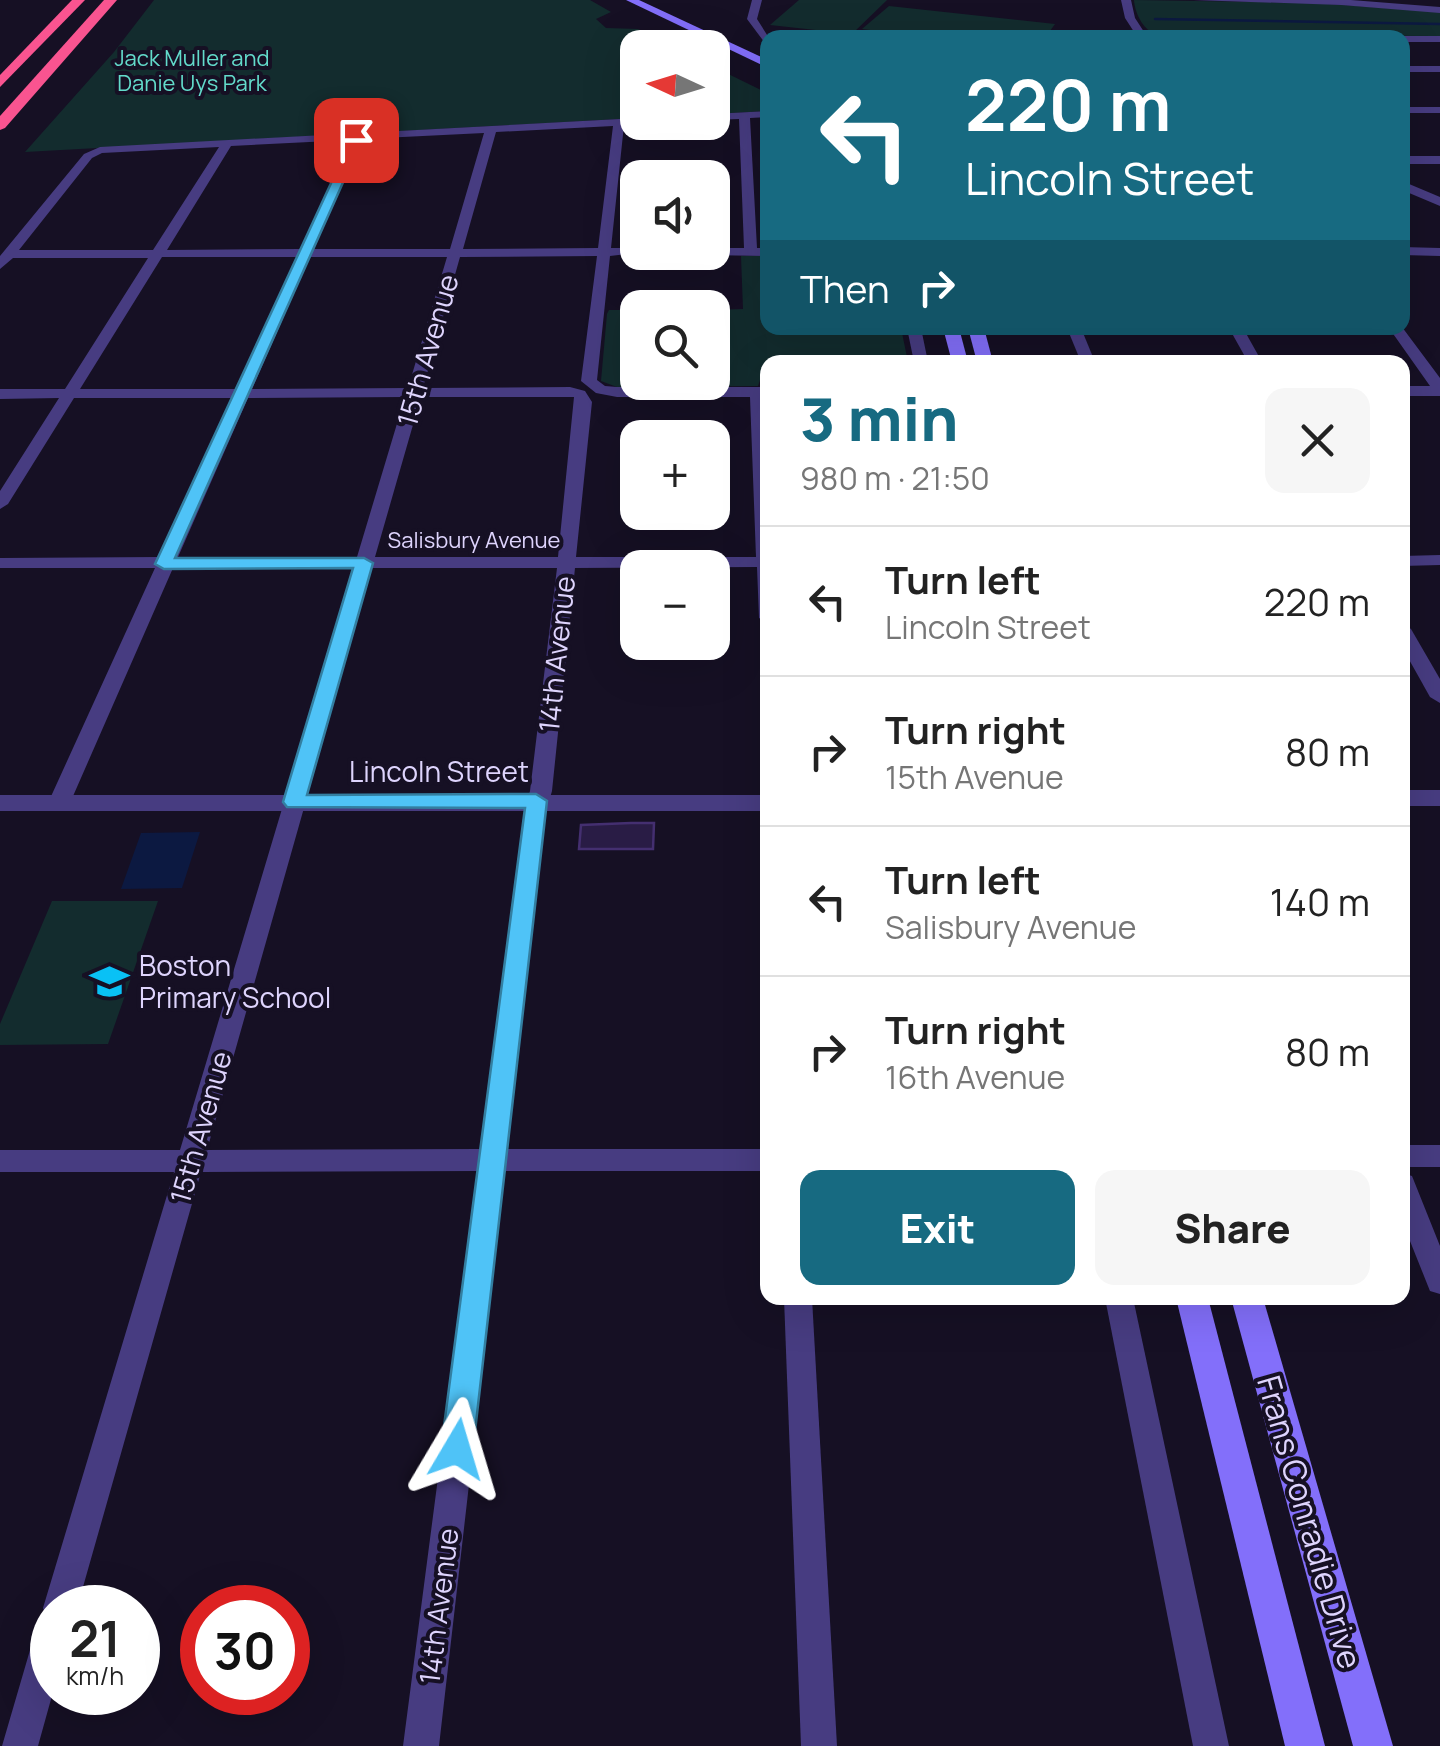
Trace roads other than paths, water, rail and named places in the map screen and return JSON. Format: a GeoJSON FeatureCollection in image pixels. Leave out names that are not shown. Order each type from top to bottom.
{"type":"FeatureCollection","features":[{"type":"Feature","properties":{"kind":"highway"},"geometry":{"type":"LineString","coordinates":[[0,83],[78,0]]}},
{"type":"Feature","properties":{"kind":"highway"},"geometry":{"type":"LineString","coordinates":[[0,125],[111,0]]}},
{"type":"Feature","properties":{"kind":"main road"},"geometry":{"type":"LineString","coordinates":[[628,3],[677,30]]}},
{"type":"Feature","properties":{"kind":"main road"},"geometry":{"type":"LineString","coordinates":[[628,3],[760,61]]}},
{"type":"Feature","properties":{"kind":"main road"},"geometry":{"type":"LineString","coordinates":[[730,58],[760,72]]}},
{"type":"Feature","properties":{"kind":"main road","name":"Frans Conradie Drive"},"geometry":{"type":"LineString","coordinates":[[1194,1305],[1305,1746]]}},
{"type":"Feature","properties":{"kind":"main road","name":"Frans Conradie Drive"},"geometry":{"type":"LineString","coordinates":[[1249,1305],[1372,1746]]}},
{"type":"Feature","properties":{"kind":"street"},"geometry":{"type":"LineString","coordinates":[[757,0],[752,20],[760,32]]}},
{"type":"Feature","properties":{"kind":"street"},"geometry":{"type":"LineString","coordinates":[[1126,0],[1130,18],[1138,30]]}},
{"type":"Feature","properties":{"kind":"street"},"geometry":{"type":"LineString","coordinates":[[1198,0],[1342,2],[1440,10]]}},
{"type":"Feature","properties":{"kind":"street"},"geometry":{"type":"LineString","coordinates":[[1410,39],[1440,38]]}},
{"type":"Feature","properties":{"kind":"street"},"geometry":{"type":"LineString","coordinates":[[1410,70],[1440,69]]}},
{"type":"Feature","properties":{"kind":"street"},"geometry":{"type":"LineString","coordinates":[[1410,110],[1440,110]]}},
{"type":"Feature","properties":{"kind":"street"},"geometry":{"type":"LineString","coordinates":[[730,116],[760,114]]}},
{"type":"Feature","properties":{"kind":"street"},"geometry":{"type":"LineString","coordinates":[[744,115],[750,252]]}},
{"type":"Feature","properties":{"kind":"street"},"geometry":{"type":"LineString","coordinates":[[5,260],[94,152],[619,122]]}},
{"type":"Feature","properties":{"kind":"street","name":"14th Avenue"},"geometry":{"type":"LineString","coordinates":[[421,1746],[536,801],[542,791],[565,562],[619,122]]}},
{"type":"Feature","properties":{"kind":"street","name":"15th Avenue"},"geometry":{"type":"LineString","coordinates":[[67,1585],[491,129]]}},
{"type":"Feature","properties":{"kind":"street"},"geometry":{"type":"LineString","coordinates":[[60,803],[358,136]]}},
{"type":"Feature","properties":{"kind":"street"},"geometry":{"type":"LineString","coordinates":[[0,504],[227,143]]}},
{"type":"Feature","properties":{"kind":"street"},"geometry":{"type":"LineString","coordinates":[[1410,160],[1440,160]]}},
{"type":"Feature","properties":{"kind":"street"},"geometry":{"type":"LineString","coordinates":[[1410,189],[1440,202]]}},
{"type":"Feature","properties":{"kind":"street"},"geometry":{"type":"LineString","coordinates":[[1410,251],[1440,252]]}},
{"type":"Feature","properties":{"kind":"street"},"geometry":{"type":"LineString","coordinates":[[5,260],[158,253],[620,252]]}},
{"type":"Feature","properties":{"kind":"street"},"geometry":{"type":"LineString","coordinates":[[730,252],[760,252]]}},
{"type":"Feature","properties":{"kind":"street"},"geometry":{"type":"LineString","coordinates":[[1401,335],[1440,390]]}},
{"type":"Feature","properties":{"kind":"street"},"geometry":{"type":"LineString","coordinates":[[1410,391],[1440,390]]}},
{"type":"Feature","properties":{"kind":"street"},"geometry":{"type":"LineString","coordinates":[[0,394],[760,392]]}},
{"type":"Feature","properties":{"kind":"street","name":"Salisbury Avenue"},"geometry":{"type":"LineString","coordinates":[[0,563],[164,564],[367,553],[565,562],[760,562]]}},
{"type":"Feature","properties":{"kind":"street"},"geometry":{"type":"LineString","coordinates":[[1410,560],[1440,560]]}},
{"type":"Feature","properties":{"kind":"street"},"geometry":{"type":"LineString","coordinates":[[1410,643],[1440,697]]}},
{"type":"Feature","properties":{"kind":"street"},"geometry":{"type":"LineString","coordinates":[[1410,798],[1440,798]]}},
{"type":"Feature","properties":{"kind":"street","name":"Lincoln Street"},"geometry":{"type":"LineString","coordinates":[[0,802],[760,800]]}},
{"type":"Feature","properties":{"kind":"street"},"geometry":{"type":"LineString","coordinates":[[1410,1156],[1440,1156]]}},
{"type":"Feature","properties":{"kind":"street"},"geometry":{"type":"LineString","coordinates":[[0,1161],[760,1160]]}},
{"type":"Feature","properties":{"kind":"street"},"geometry":{"type":"LineString","coordinates":[[1410,1205],[1440,1282]]}},
{"type":"Feature","properties":{"kind":"street"},"geometry":{"type":"LineString","coordinates":[[798,1305],[819,1746]]}},
{"type":"Feature","properties":{"kind":"street"},"geometry":{"type":"LineString","coordinates":[[1121,1305],[1211,1746]]}},
{"type":"Feature","properties":{"kind":"street"},"geometry":{"type":"LineString","coordinates":[[20,1746],[30,1711]]}},
{"type":"Feature","properties":{"kind":"water"},"geometry":{"type":"Polygon","coordinates":[[[200,832],[182,888],[121,889],[141,833],[200,832]]]}},
{"type":"Feature","properties":{"kind":"waterway"},"geometry":{"type":"LineString","coordinates":[[1155,19],[1440,24]]}},
{"type":"Feature","properties":{"kind":"place","name":"Boston Primary School"},"geometry":{"type":"Point","coordinates":[109,981]}},
{"type":"Feature","properties":{"kind":"park label","name":"Jack Muller and Danie Uys Park"},"geometry":{"type":"Point","coordinates":[192,70]}}]}
